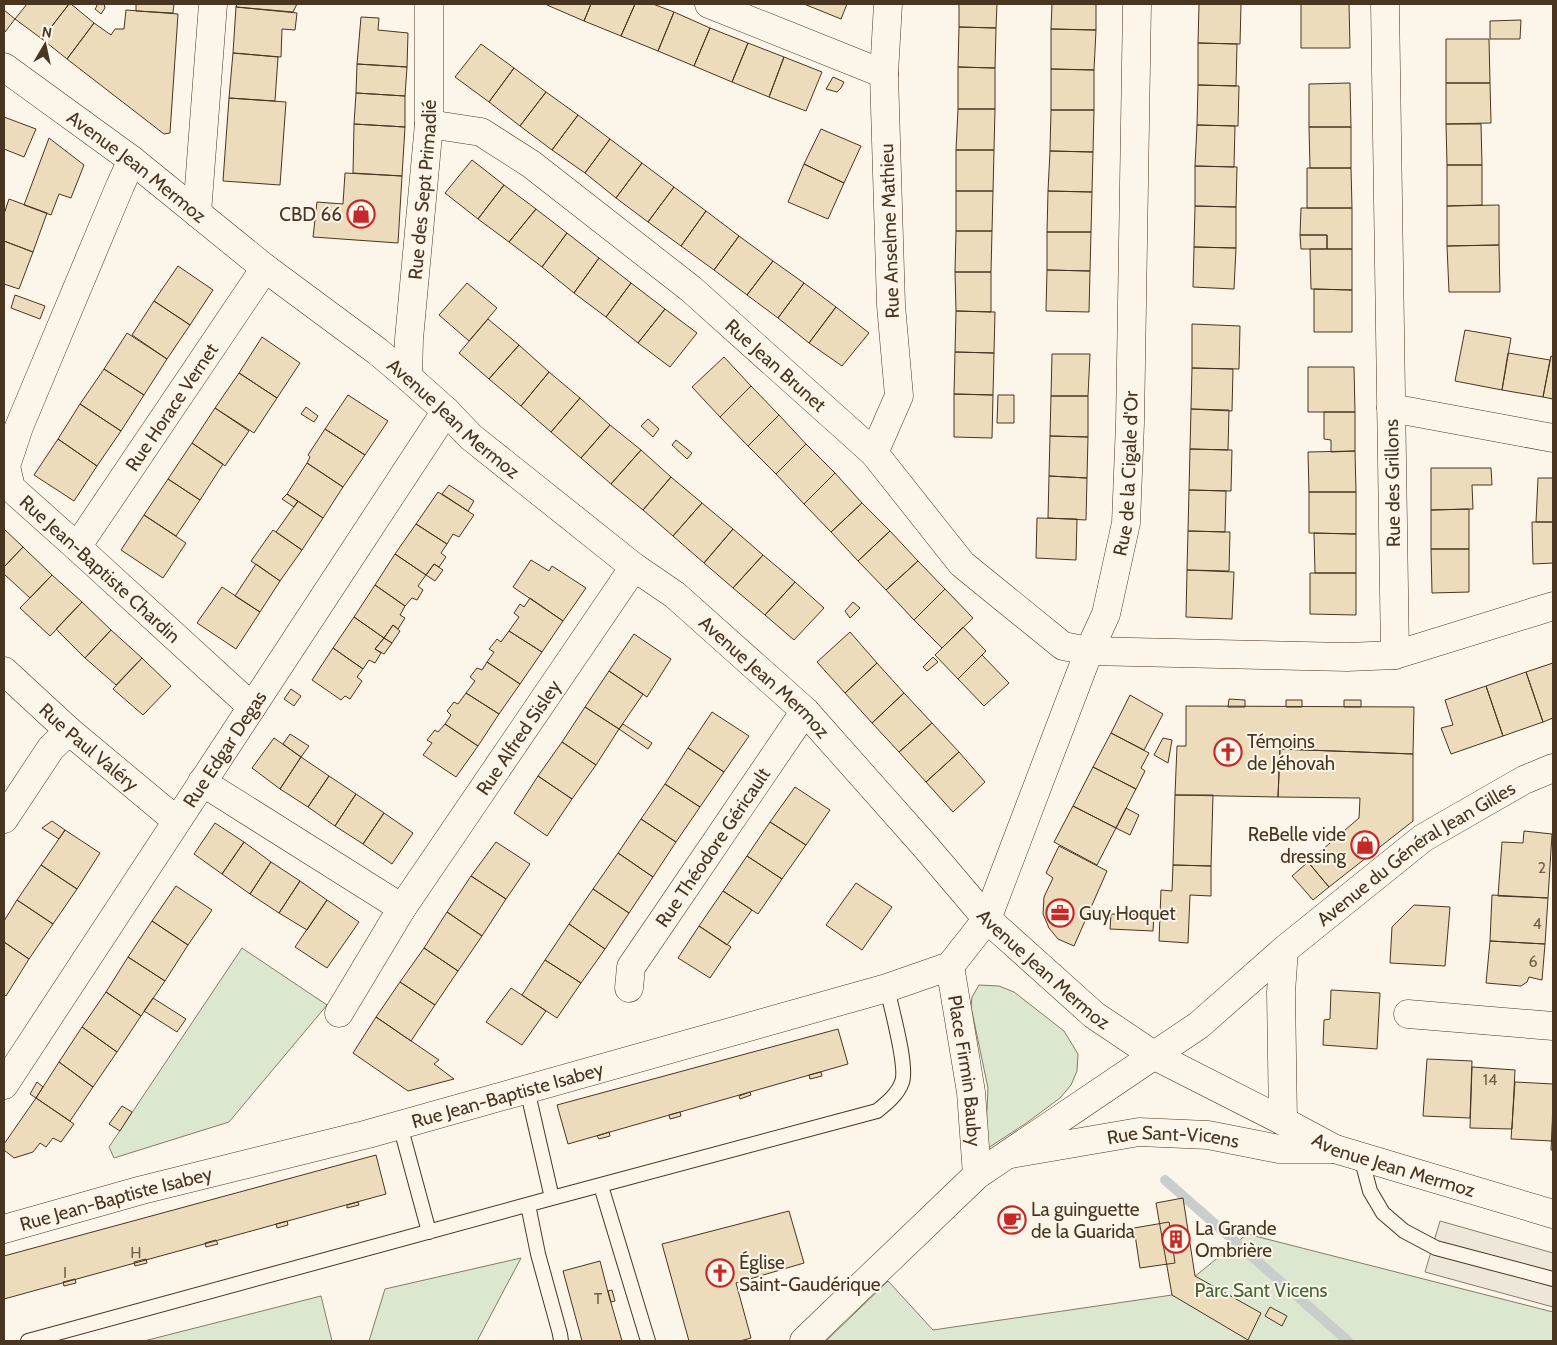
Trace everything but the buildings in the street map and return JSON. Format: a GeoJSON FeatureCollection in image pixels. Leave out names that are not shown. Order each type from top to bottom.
{"type":"FeatureCollection","features":[{"type":"Feature","properties":{"kind":"street"},"geometry":{"type":"LineString","coordinates":[[197,213],[213,4]]}},
{"type":"Feature","properties":{"kind":"street","name":"Rue des Sept Primadié"},"geometry":{"type":"LineString","coordinates":[[408,377],[409,339],[429,124],[429,4]]}},
{"type":"Feature","properties":{"kind":"street"},"geometry":{"type":"LineString","coordinates":[[709,4],[884,74]]}},
{"type":"Feature","properties":{"kind":"street","name":"Rue Anselme Mathieu"},"geometry":{"type":"LineString","coordinates":[[874,453],[899,396],[891,306],[884,74],[888,4]]}},
{"type":"Feature","properties":{"kind":"street","name":"Rue de la Cigale d'Or"},"geometry":{"type":"LineString","coordinates":[[987,919],[1089,651],[1106,614],[1126,523],[1138,4]]}},
{"type":"Feature","properties":{"kind":"street","name":"Rue des Grillons"},"geometry":{"type":"LineString","coordinates":[[1385,4],[1395,655]]}},
{"type":"Feature","properties":{"kind":"street","name":"Avenue Jean Mermoz"},"geometry":{"type":"LineString","coordinates":[[4,67],[132,160],[264,268],[377,351],[446,411],[471,436],[634,567],[675,595],[805,710],[987,919],[1094,1015],[1155,1056],[1335,1149],[1553,1214]]}},
{"type":"Feature","properties":{"kind":"street","name":"Rue Jean Brunet"},"geometry":{"type":"LineString","coordinates":[[429,124],[481,132],[531,164],[691,289],[874,453],[962,564],[1063,646],[1089,651]]}},
{"type":"Feature","properties":{"kind":"street","name":"Rue Jean-Baptiste Chardin"},"geometry":{"type":"LineString","coordinates":[[132,160],[26,409],[6,466],[11,488],[252,707]]}},
{"type":"Feature","properties":{"kind":"street","name":"Rue Horace Vernet"},"geometry":{"type":"LineString","coordinates":[[77,547],[264,268]]}},
{"type":"Feature","properties":{"kind":"street"},"geometry":{"type":"LineString","coordinates":[[1391,408],[1553,438]]}},
{"type":"Feature","properties":{"kind":"street","name":"Rue Edgar Degas"},"geometry":{"type":"LineString","coordinates":[[4,1085],[446,411]]}},
{"type":"Feature","properties":{"kind":"street","name":"Rue Alfred Sisley"},"geometry":{"type":"LineString","coordinates":[[339,1013],[402,908],[634,567]]}},
{"type":"Feature","properties":{"kind":"street"},"geometry":{"type":"LineString","coordinates":[[1089,651],[1347,657],[1395,655],[1553,606]]}},
{"type":"Feature","properties":{"kind":"street","name":"Rue Paul Valéry"},"geometry":{"type":"LineString","coordinates":[[4,671],[69,731],[177,821]]}},
{"type":"Feature","properties":{"kind":"street","name":"Rue Théodore Géricault"},"geometry":{"type":"LineString","coordinates":[[630,988],[631,967],[805,710]]}},
{"type":"Feature","properties":{"kind":"street"},"geometry":{"type":"LineString","coordinates":[[4,819],[51,748],[69,731]]}},
{"type":"Feature","properties":{"kind":"street","name":"Avenue du Général Jean Gilles"},"geometry":{"type":"LineString","coordinates":[[1155,1056],[1199,1025],[1284,950],[1423,838],[1524,780],[1553,768]]}},
{"type":"Feature","properties":{"kind":"street"},"geometry":{"type":"LineString","coordinates":[[202,782],[402,908]]}},
{"type":"Feature","properties":{"kind":"street"},"geometry":{"type":"LineString","coordinates":[[950,966],[987,919]]}},
{"type":"Feature","properties":{"kind":"street"},"geometry":{"type":"LineString","coordinates":[[1283,1121],[1281,992],[1284,950]]}},
{"type":"Feature","properties":{"kind":"street","name":"Rue Jean-Baptiste Isabey"},"geometry":{"type":"LineString","coordinates":[[4,1229],[142,1190],[400,1125],[639,1056],[887,988],[950,966]]}},
{"type":"Feature","properties":{"kind":"street","name":"Place Firmin Bauby"},"geometry":{"type":"LineString","coordinates":[[950,966],[971,1092],[977,1176]]}},
{"type":"Feature","properties":{"kind":"street"},"geometry":{"type":"LineString","coordinates":[[1408,1014],[1553,1026]]}},
{"type":"Feature","properties":{"kind":"street","name":"Rue Sant-Vicens"},"geometry":{"type":"LineString","coordinates":[[804,1341],[977,1176],[1155,1056]]}},
{"type":"Feature","properties":{"kind":"street","name":"Rue Sant-Vicens"},"geometry":{"type":"LineString","coordinates":[[1011,1154],[1139,1132],[1208,1135],[1279,1149],[1335,1149]]}},
{"type":"Feature","properties":{"kind":"lane"},"geometry":{"type":"LineString","coordinates":[[31,1341],[877,1111],[893,1098],[902,1082],[904,1066],[887,988]]}},
{"type":"Feature","properties":{"kind":"lane"},"geometry":{"type":"LineString","coordinates":[[527,1089],[552,1198]]}},
{"type":"Feature","properties":{"kind":"lane"},"geometry":{"type":"LineString","coordinates":[[400,1125],[428,1232]]}},
{"type":"Feature","properties":{"kind":"lane"},"geometry":{"type":"LineString","coordinates":[[1361,1157],[1370,1191],[1384,1213],[1404,1231],[1436,1248],[1553,1279]]}},
{"type":"Feature","properties":{"kind":"lane"},"geometry":{"type":"LineString","coordinates":[[601,1186],[648,1341]]}},
{"type":"Feature","properties":{"kind":"lane"},"geometry":{"type":"LineString","coordinates":[[528,1205],[538,1254],[561,1341]]}},
{"type":"Feature","properties":{"kind":"green space"},"geometry":{"type":"Polygon","coordinates":[[[242,948],[327,1005],[229,1122],[114,1158],[109,1147],[242,948]]]}},
{"type":"Feature","properties":{"kind":"green space"},"geometry":{"type":"Polygon","coordinates":[[[979,985],[999,986],[1014,992],[1064,1031],[1078,1054],[1077,1071],[1071,1085],[1060,1098],[985,1150],[988,1088],[971,1007],[972,997],[979,985]]]}},
{"type":"Feature","properties":{"kind":"green space","name":"Parc Sant Vicens"},"geometry":{"type":"Polygon","coordinates":[[[1247,1234],[1553,1312],[1553,1341],[826,1341],[888,1281],[933,1330],[1172,1295],[1247,1234]]]}},
{"type":"Feature","properties":{"kind":"green space"},"geometry":{"type":"Polygon","coordinates":[[[521,1258],[477,1341],[369,1341],[385,1289],[521,1258]]]}},
{"type":"Feature","properties":{"kind":"green space"},"geometry":{"type":"Polygon","coordinates":[[[321,1296],[332,1341],[144,1341],[321,1296]]]}},
{"type":"Feature","properties":{"kind":"shaded area"},"geometry":{"type":"Polygon","coordinates":[[[1440,1221],[1553,1253],[1553,1307],[1425,1272],[1440,1221]]]}},
{"type":"Feature","properties":{"kind":"waterway"},"geometry":{"type":"LineString","coordinates":[[1165,1180],[1348,1341]]}},
{"type":"Feature","properties":{"kind":"place","name":"CBD 66"},"geometry":{"type":"Point","coordinates":[361,214]}},
{"type":"Feature","properties":{"kind":"place","name":"Témoins de Jéhovah"},"geometry":{"type":"Point","coordinates":[1228,752]}},
{"type":"Feature","properties":{"kind":"place","name":"ReBelle vide dressing"},"geometry":{"type":"Point","coordinates":[1365,845]}},
{"type":"Feature","properties":{"kind":"place","name":"Guy Hoquet"},"geometry":{"type":"Point","coordinates":[1060,913]}},
{"type":"Feature","properties":{"kind":"place","name":"La guinguette de la Guarida"},"geometry":{"type":"Point","coordinates":[1012,1220]}},
{"type":"Feature","properties":{"kind":"place","name":"La Grande Ombrière"},"geometry":{"type":"Point","coordinates":[1176,1239]}},
{"type":"Feature","properties":{"kind":"place","name":"Église Saint-Gaudérique"},"geometry":{"type":"Point","coordinates":[720,1273]}}]}
